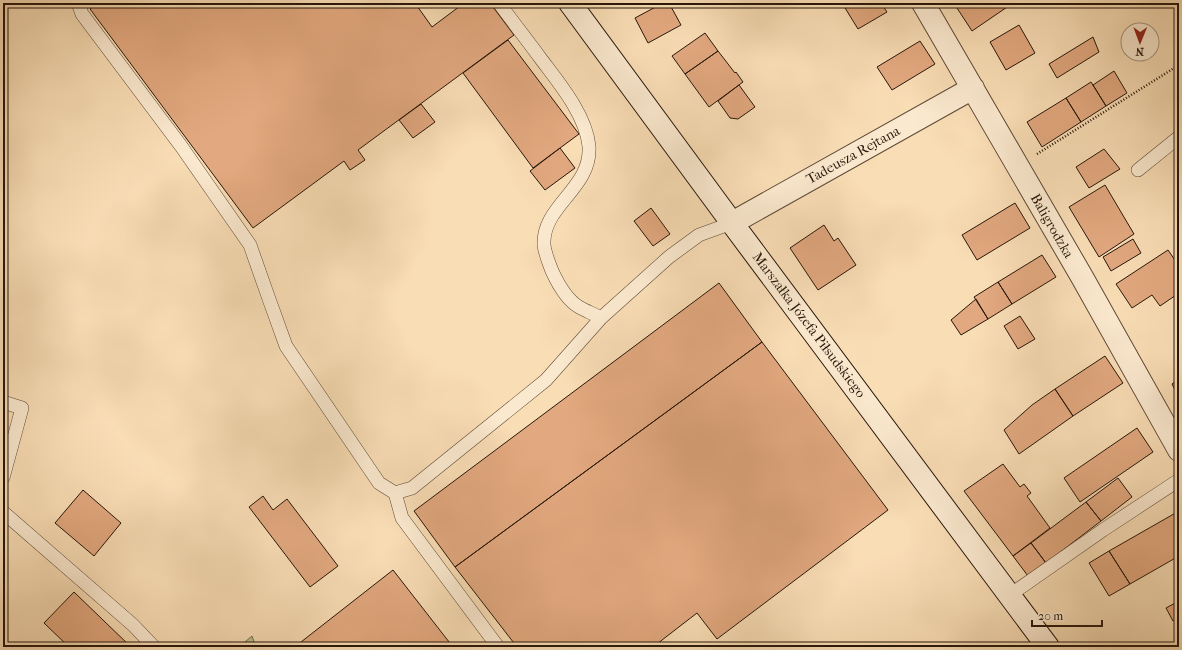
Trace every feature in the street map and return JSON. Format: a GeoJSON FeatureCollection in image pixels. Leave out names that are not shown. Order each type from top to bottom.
{"type":"FeatureCollection","features":[{"type":"Feature","properties":{"kind":"main road","name":"Marszałka Józefa Piłsudskiego"},"geometry":{"type":"LineString","coordinates":[[570,3],[1048,647]]}},
{"type":"Feature","properties":{"kind":"main road","name":"Baligrodzka"},"geometry":{"type":"LineString","coordinates":[[923,3],[1179,450]]}},
{"type":"Feature","properties":{"kind":"main road","name":"Tadeusza Rejtana"},"geometry":{"type":"LineString","coordinates":[[732,223],[973,88]]}},
{"type":"Feature","properties":{"kind":"lane"},"geometry":{"type":"LineString","coordinates":[[78,3],[82,14],[181,146],[250,245],[286,346],[379,483],[395,493],[402,518],[498,647]]}},
{"type":"Feature","properties":{"kind":"lane"},"geometry":{"type":"LineString","coordinates":[[499,3],[556,80],[575,108],[586,129],[589,146],[587,163],[581,179],[554,214],[546,230],[544,246],[555,278],[566,294],[578,307],[601,318]]}},
{"type":"Feature","properties":{"kind":"lane"},"geometry":{"type":"LineString","coordinates":[[1138,170],[1179,138]]}},
{"type":"Feature","properties":{"kind":"lane"},"geometry":{"type":"LineString","coordinates":[[395,493],[412,488],[546,380],[601,318],[668,257],[699,235],[732,223]]}},
{"type":"Feature","properties":{"kind":"lane"},"geometry":{"type":"LineString","coordinates":[[3,402],[22,408],[3,478]]}},
{"type":"Feature","properties":{"kind":"lane"},"geometry":{"type":"LineString","coordinates":[[1010,595],[1103,530],[1179,480]]}},
{"type":"Feature","properties":{"kind":"lane"},"geometry":{"type":"LineString","coordinates":[[3,512],[133,625],[154,647]]}},
{"type":"Feature","properties":{"kind":"path"},"geometry":{"type":"LineString","coordinates":[[1017,166],[1179,65]]}},
{"type":"Feature","properties":{"kind":"green space"},"geometry":{"type":"Polygon","coordinates":[[[252,636],[256,647],[239,647],[252,636]]]}},
{"type":"Feature","properties":{"kind":"building"},"geometry":{"type":"Polygon","coordinates":[[[97,3],[415,3],[432,27],[464,3],[490,3],[514,35],[358,150],[365,160],[350,170],[344,161],[253,228],[90,9],[97,3]]]}},
{"type":"Feature","properties":{"kind":"building"},"geometry":{"type":"Polygon","coordinates":[[[663,3],[669,3],[681,25],[648,43],[635,18],[663,3]]]}},
{"type":"Feature","properties":{"kind":"building"},"geometry":{"type":"Polygon","coordinates":[[[842,3],[881,3],[887,12],[858,29],[842,3]]]}},
{"type":"Feature","properties":{"kind":"building"},"geometry":{"type":"Polygon","coordinates":[[[965,3],[1013,3],[972,31],[957,8],[965,3]]]}},
{"type":"Feature","properties":{"kind":"building"},"geometry":{"type":"Polygon","coordinates":[[[1019,25],[1035,53],[1006,70],[990,42],[1019,25]]]}},
{"type":"Feature","properties":{"kind":"building"},"geometry":{"type":"Polygon","coordinates":[[[705,33],[718,51],[685,74],[672,56],[705,33]]]}},
{"type":"Feature","properties":{"kind":"building"},"geometry":{"type":"Polygon","coordinates":[[[1093,37],[1099,52],[1057,78],[1049,64],[1093,37]]]}},
{"type":"Feature","properties":{"kind":"building"},"geometry":{"type":"Polygon","coordinates":[[[508,40],[579,134],[533,168],[463,73],[508,40]]]}},
{"type":"Feature","properties":{"kind":"building"},"geometry":{"type":"Polygon","coordinates":[[[920,41],[935,64],[892,90],[877,67],[920,41]]]}},
{"type":"Feature","properties":{"kind":"building"},"geometry":{"type":"Polygon","coordinates":[[[718,51],[743,82],[709,107],[685,74],[718,51]]]}},
{"type":"Feature","properties":{"kind":"building"},"geometry":{"type":"Polygon","coordinates":[[[1114,71],[1127,93],[1106,106],[1093,85],[1114,71]]]}},
{"type":"Feature","properties":{"kind":"building"},"geometry":{"type":"Polygon","coordinates":[[[1091,82],[1106,106],[1081,122],[1066,98],[1091,82]]]}},
{"type":"Feature","properties":{"kind":"building"},"geometry":{"type":"Polygon","coordinates":[[[739,85],[755,107],[738,119],[730,118],[718,101],[739,85]]]}},
{"type":"Feature","properties":{"kind":"building"},"geometry":{"type":"Polygon","coordinates":[[[1066,98],[1081,122],[1042,147],[1027,122],[1066,98]]]}},
{"type":"Feature","properties":{"kind":"building"},"geometry":{"type":"Polygon","coordinates":[[[421,104],[435,122],[413,138],[399,120],[421,104]]]}},
{"type":"Feature","properties":{"kind":"building"},"geometry":{"type":"Polygon","coordinates":[[[560,148],[575,168],[545,190],[530,171],[560,148]]]}},
{"type":"Feature","properties":{"kind":"building"},"geometry":{"type":"Polygon","coordinates":[[[1104,149],[1120,169],[1089,188],[1076,167],[1104,149]]]}},
{"type":"Feature","properties":{"kind":"building"},"geometry":{"type":"Polygon","coordinates":[[[1105,185],[1134,234],[1099,257],[1069,207],[1105,185]]]}},
{"type":"Feature","properties":{"kind":"building"},"geometry":{"type":"Polygon","coordinates":[[[1015,203],[1030,228],[977,260],[962,235],[1015,203]]]}},
{"type":"Feature","properties":{"kind":"building"},"geometry":{"type":"Polygon","coordinates":[[[651,208],[670,234],[653,246],[634,221],[651,208]]]}},
{"type":"Feature","properties":{"kind":"building"},"geometry":{"type":"Polygon","coordinates":[[[824,225],[834,241],[838,238],[856,265],[818,290],[790,248],[824,225]]]}},
{"type":"Feature","properties":{"kind":"building"},"geometry":{"type":"Polygon","coordinates":[[[1133,239],[1141,253],[1111,271],[1103,257],[1133,239]]]}},
{"type":"Feature","properties":{"kind":"building"},"geometry":{"type":"Polygon","coordinates":[[[1168,250],[1179,266],[1179,293],[1160,306],[1152,295],[1132,308],[1116,284],[1168,250]]]}},
{"type":"Feature","properties":{"kind":"building"},"geometry":{"type":"Polygon","coordinates":[[[1042,255],[1056,277],[1012,304],[998,282],[1042,255]]]}},
{"type":"Feature","properties":{"kind":"building"},"geometry":{"type":"Polygon","coordinates":[[[998,282],[1012,304],[988,319],[974,297],[998,282]]]}},
{"type":"Feature","properties":{"kind":"building"},"geometry":{"type":"Polygon","coordinates":[[[719,283],[762,342],[455,567],[414,511],[719,283]]]}},
{"type":"Feature","properties":{"kind":"building"},"geometry":{"type":"Polygon","coordinates":[[[976,299],[988,319],[961,335],[951,320],[976,299]]]}},
{"type":"Feature","properties":{"kind":"building"},"geometry":{"type":"Polygon","coordinates":[[[1020,316],[1035,339],[1018,349],[1004,326],[1020,316]]]}},
{"type":"Feature","properties":{"kind":"building"},"geometry":{"type":"Polygon","coordinates":[[[762,342],[888,510],[717,639],[697,613],[653,647],[517,647],[455,567],[762,342]]]}},
{"type":"Feature","properties":{"kind":"building"},"geometry":{"type":"Polygon","coordinates":[[[1105,356],[1123,383],[1073,416],[1055,389],[1105,356]]]}},
{"type":"Feature","properties":{"kind":"building"},"geometry":{"type":"Polygon","coordinates":[[[1179,379],[1179,398],[1172,384],[1179,379]]]}},
{"type":"Feature","properties":{"kind":"building"},"geometry":{"type":"Polygon","coordinates":[[[1055,389],[1073,416],[1019,454],[1004,430],[1032,405],[1055,389]]]}},
{"type":"Feature","properties":{"kind":"building"},"geometry":{"type":"Polygon","coordinates":[[[1137,428],[1153,452],[1080,502],[1064,478],[1137,428]]]}},
{"type":"Feature","properties":{"kind":"building"},"geometry":{"type":"Polygon","coordinates":[[[1003,464],[1020,487],[1024,484],[1031,493],[1027,496],[1050,528],[1013,556],[964,491],[1003,464]]]}},
{"type":"Feature","properties":{"kind":"building"},"geometry":{"type":"Polygon","coordinates":[[[1118,478],[1132,497],[1101,521],[1086,502],[1118,478]]]}},
{"type":"Feature","properties":{"kind":"building"},"geometry":{"type":"Polygon","coordinates":[[[83,490],[121,523],[94,556],[55,523],[83,490]]]}},
{"type":"Feature","properties":{"kind":"building"},"geometry":{"type":"Polygon","coordinates":[[[263,496],[273,510],[287,499],[338,566],[310,587],[249,507],[263,496]]]}},
{"type":"Feature","properties":{"kind":"building"},"geometry":{"type":"Polygon","coordinates":[[[1086,502],[1101,521],[1046,563],[1031,543],[1086,502]]]}},
{"type":"Feature","properties":{"kind":"building"},"geometry":{"type":"Polygon","coordinates":[[[1179,511],[1179,556],[1130,584],[1109,551],[1179,511]]]}},
{"type":"Feature","properties":{"kind":"building"},"geometry":{"type":"Polygon","coordinates":[[[1031,543],[1046,563],[1028,576],[1013,556],[1031,543]]]}},
{"type":"Feature","properties":{"kind":"building"},"geometry":{"type":"Polygon","coordinates":[[[1109,551],[1130,584],[1109,596],[1089,563],[1109,551]]]}},
{"type":"Feature","properties":{"kind":"building"},"geometry":{"type":"Polygon","coordinates":[[[393,570],[453,647],[305,647],[301,642],[393,570]]]}},
{"type":"Feature","properties":{"kind":"building"},"geometry":{"type":"Polygon","coordinates":[[[74,592],[131,647],[69,647],[44,623],[74,592]]]}},
{"type":"Feature","properties":{"kind":"building"},"geometry":{"type":"Polygon","coordinates":[[[1179,601],[1179,618],[1173,621],[1166,608],[1179,601]]]}}]}
